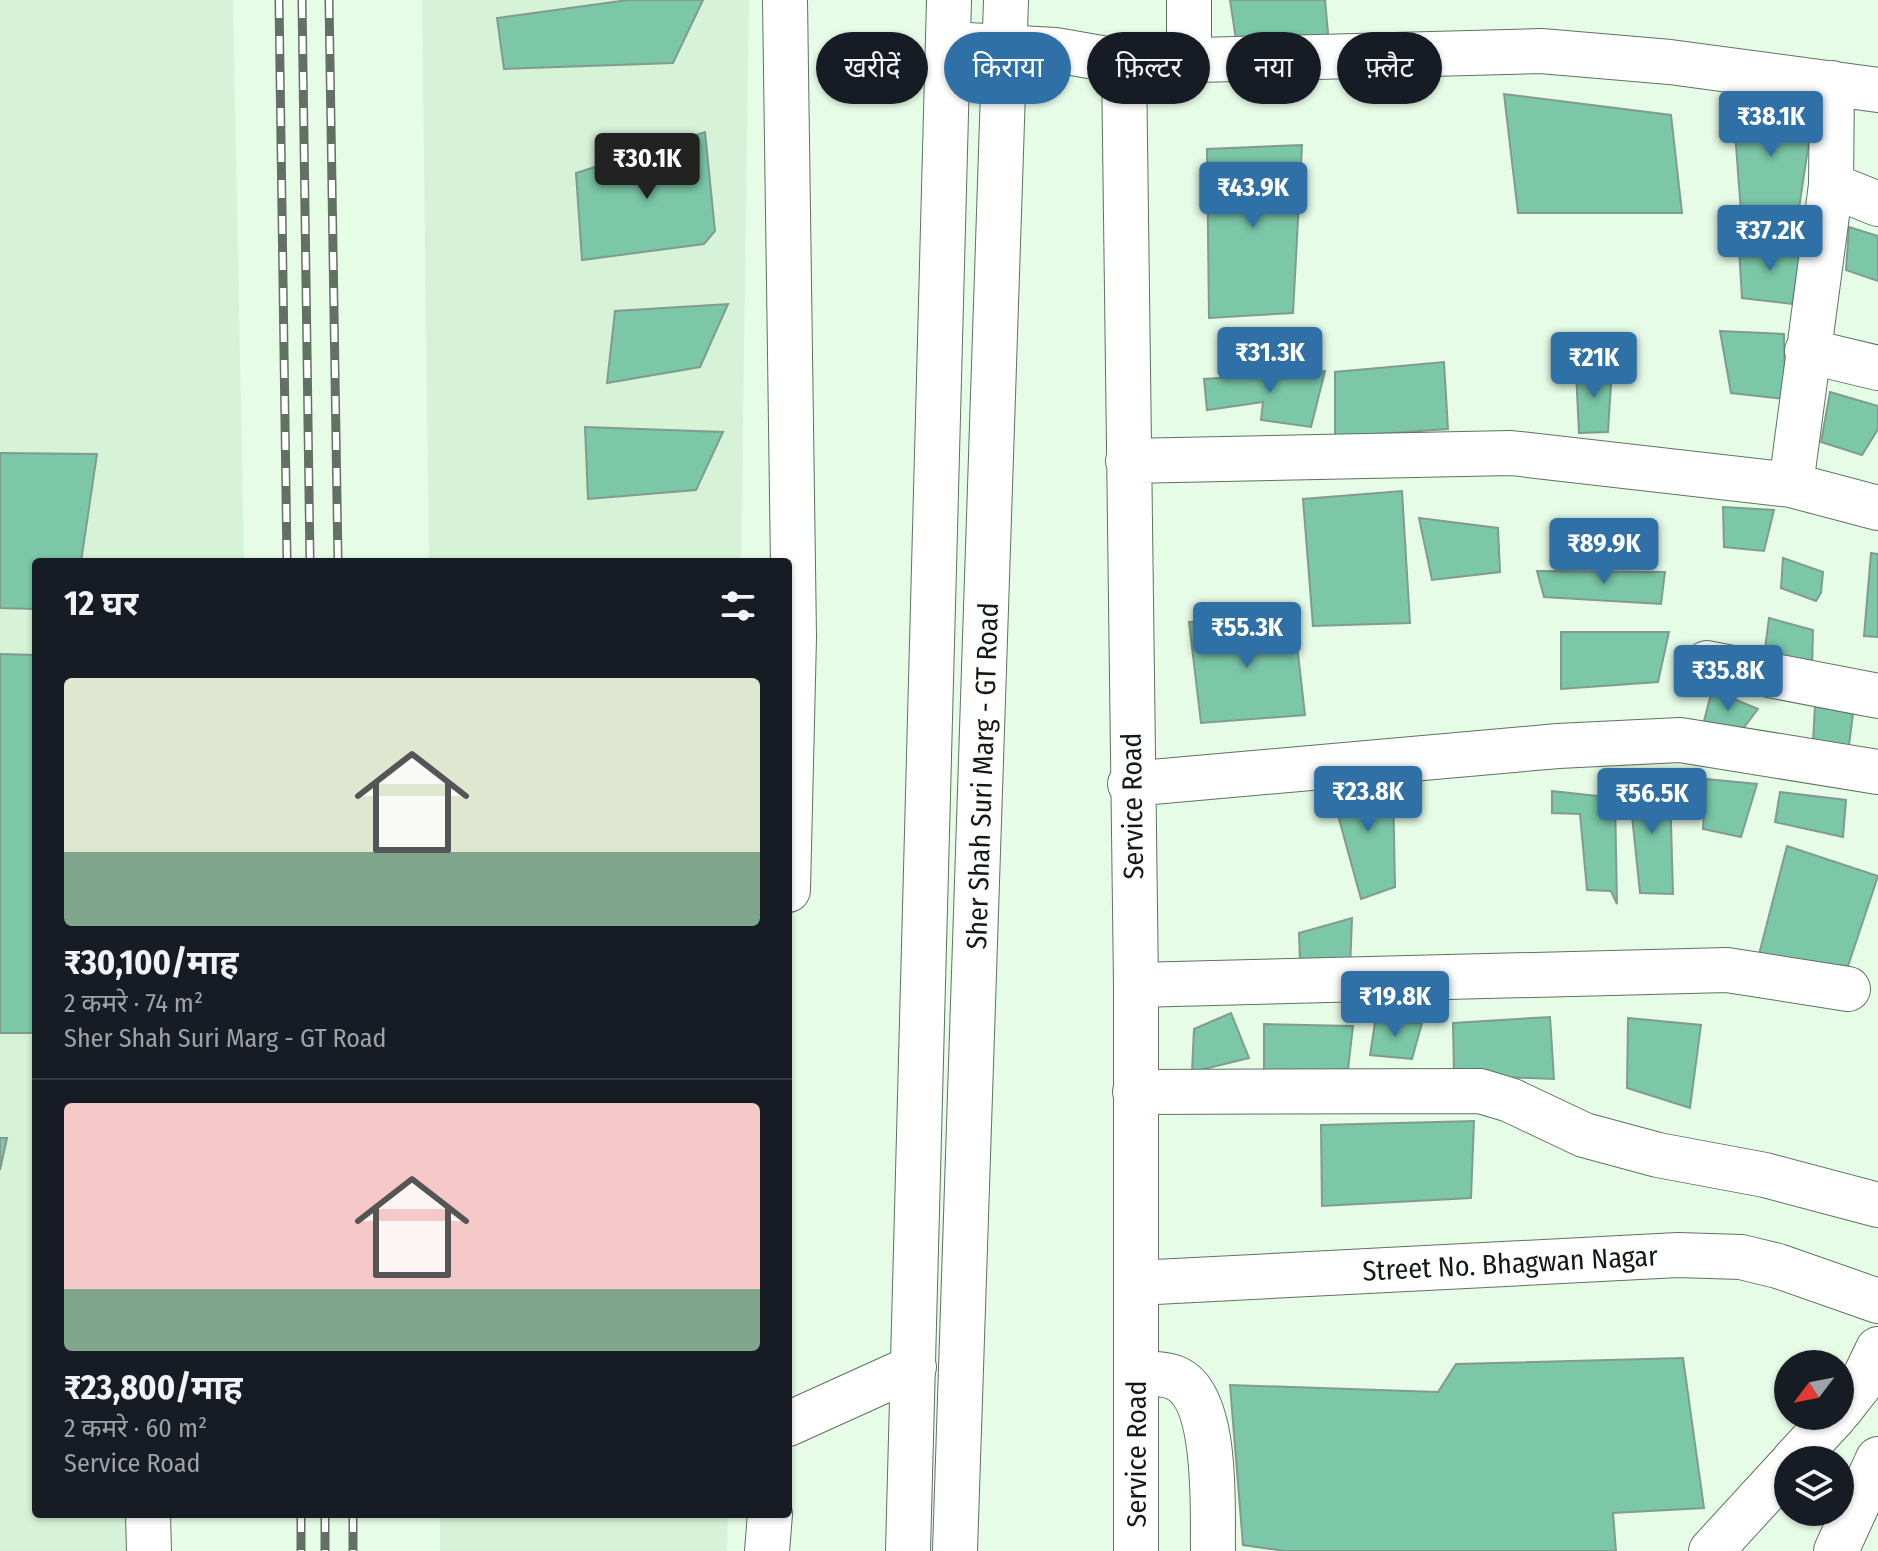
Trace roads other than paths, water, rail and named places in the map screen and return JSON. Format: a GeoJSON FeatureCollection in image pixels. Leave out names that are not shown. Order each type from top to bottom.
{"type":"FeatureCollection","features":[{"type":"Feature","properties":{"kind":"street"},"geometry":{"type":"LineString","coordinates":[[785,0],[794,637],[792,721]]}},
{"type":"Feature","properties":{"kind":"street","name":"Sher Shah Suri Marg - GT Road"},"geometry":{"type":"LineString","coordinates":[[949,0],[950,32]]}},
{"type":"Feature","properties":{"kind":"street","name":"Sher Shah Suri Marg - GT Road"},"geometry":{"type":"LineString","coordinates":[[1006,0],[1007,32]]}},
{"type":"Feature","properties":{"kind":"street"},"geometry":{"type":"LineString","coordinates":[[1189,0],[1189,32]]}},
{"type":"Feature","properties":{"kind":"street"},"geometry":{"type":"LineString","coordinates":[[1210,61],[1541,51],[1670,62],[1878,90]]}},
{"type":"Feature","properties":{"kind":"street"},"geometry":{"type":"LineString","coordinates":[[1791,485],[1831,185],[1832,83]]}},
{"type":"Feature","properties":{"kind":"street","name":"Sher Shah Suri Marg - GT Road"},"geometry":{"type":"LineString","coordinates":[[908,1551],[948,104]]}},
{"type":"Feature","properties":{"kind":"street","name":"Sher Shah Suri Marg - GT Road"},"geometry":{"type":"LineString","coordinates":[[955,1551],[1005,104]]}},
{"type":"Feature","properties":{"kind":"street","name":"Service Road"},"geometry":{"type":"LineString","coordinates":[[1124,104],[1130,784],[1136,985],[1136,1551]]}},
{"type":"Feature","properties":{"kind":"street"},"geometry":{"type":"LineString","coordinates":[[1831,185],[1878,204]]}},
{"type":"Feature","properties":{"kind":"street"},"geometry":{"type":"LineString","coordinates":[[1807,351],[1878,368]]}},
{"type":"Feature","properties":{"kind":"street"},"geometry":{"type":"LineString","coordinates":[[1128,461],[1511,453],[1791,485],[1878,508]]}},
{"type":"Feature","properties":{"kind":"street"},"geometry":{"type":"LineString","coordinates":[[1707,663],[1878,696]]}},
{"type":"Feature","properties":{"kind":"street"},"geometry":{"type":"LineString","coordinates":[[1130,784],[1558,746],[1680,740],[1878,772]]}},
{"type":"Feature","properties":{"kind":"street"},"geometry":{"type":"LineString","coordinates":[[1136,985],[1727,970],[1848,989]]}},
{"type":"Feature","properties":{"kind":"street"},"geometry":{"type":"LineString","coordinates":[[1135,1092],[1480,1091],[1510,1100],[1584,1135],[1658,1155],[1765,1175],[1878,1205]]}},
{"type":"Feature","properties":{"kind":"street","name":"Street No. Bhagwan Nagar"},"geometry":{"type":"LineString","coordinates":[[1136,1283],[1678,1255],[1741,1257],[1778,1266],[1878,1301]]}},
{"type":"Feature","properties":{"kind":"street"},"geometry":{"type":"LineString","coordinates":[[1854,1392],[1878,1349]]}},
{"type":"Feature","properties":{"kind":"street"},"geometry":{"type":"LineString","coordinates":[[792,1422],[914,1367]]}},
{"type":"Feature","properties":{"kind":"street"},"geometry":{"type":"LineString","coordinates":[[1136,1373],[1173,1376],[1197,1401],[1207,1427],[1213,1551]]}},
{"type":"Feature","properties":{"kind":"street"},"geometry":{"type":"LineString","coordinates":[[1807,1446],[1822,1430]]}},
{"type":"Feature","properties":{"kind":"street"},"geometry":{"type":"LineString","coordinates":[[1836,1551],[1874,1479]]}},
{"type":"Feature","properties":{"kind":"street"},"geometry":{"type":"LineString","coordinates":[[1711,1551],[1774,1482]]}},
{"type":"Feature","properties":{"kind":"street"},"geometry":{"type":"LineString","coordinates":[[148,1518],[149,1551]]}},
{"type":"Feature","properties":{"kind":"street"},"geometry":{"type":"LineString","coordinates":[[767,1551],[770,1518]]}},
{"type":"Feature","properties":{"kind":"railway"},"geometry":{"type":"LineString","coordinates":[[279,0],[287,558]]}},
{"type":"Feature","properties":{"kind":"railway"},"geometry":{"type":"LineString","coordinates":[[302,0],[310,558]]}},
{"type":"Feature","properties":{"kind":"railway"},"geometry":{"type":"LineString","coordinates":[[329,0],[338,558]]}},
{"type":"Feature","properties":{"kind":"railway"},"geometry":{"type":"LineString","coordinates":[[301,1518],[301,1551]]}},
{"type":"Feature","properties":{"kind":"railway"},"geometry":{"type":"LineString","coordinates":[[325,1518],[325,1551]]}},
{"type":"Feature","properties":{"kind":"railway"},"geometry":{"type":"LineString","coordinates":[[353,1518],[353,1551]]}}]}
